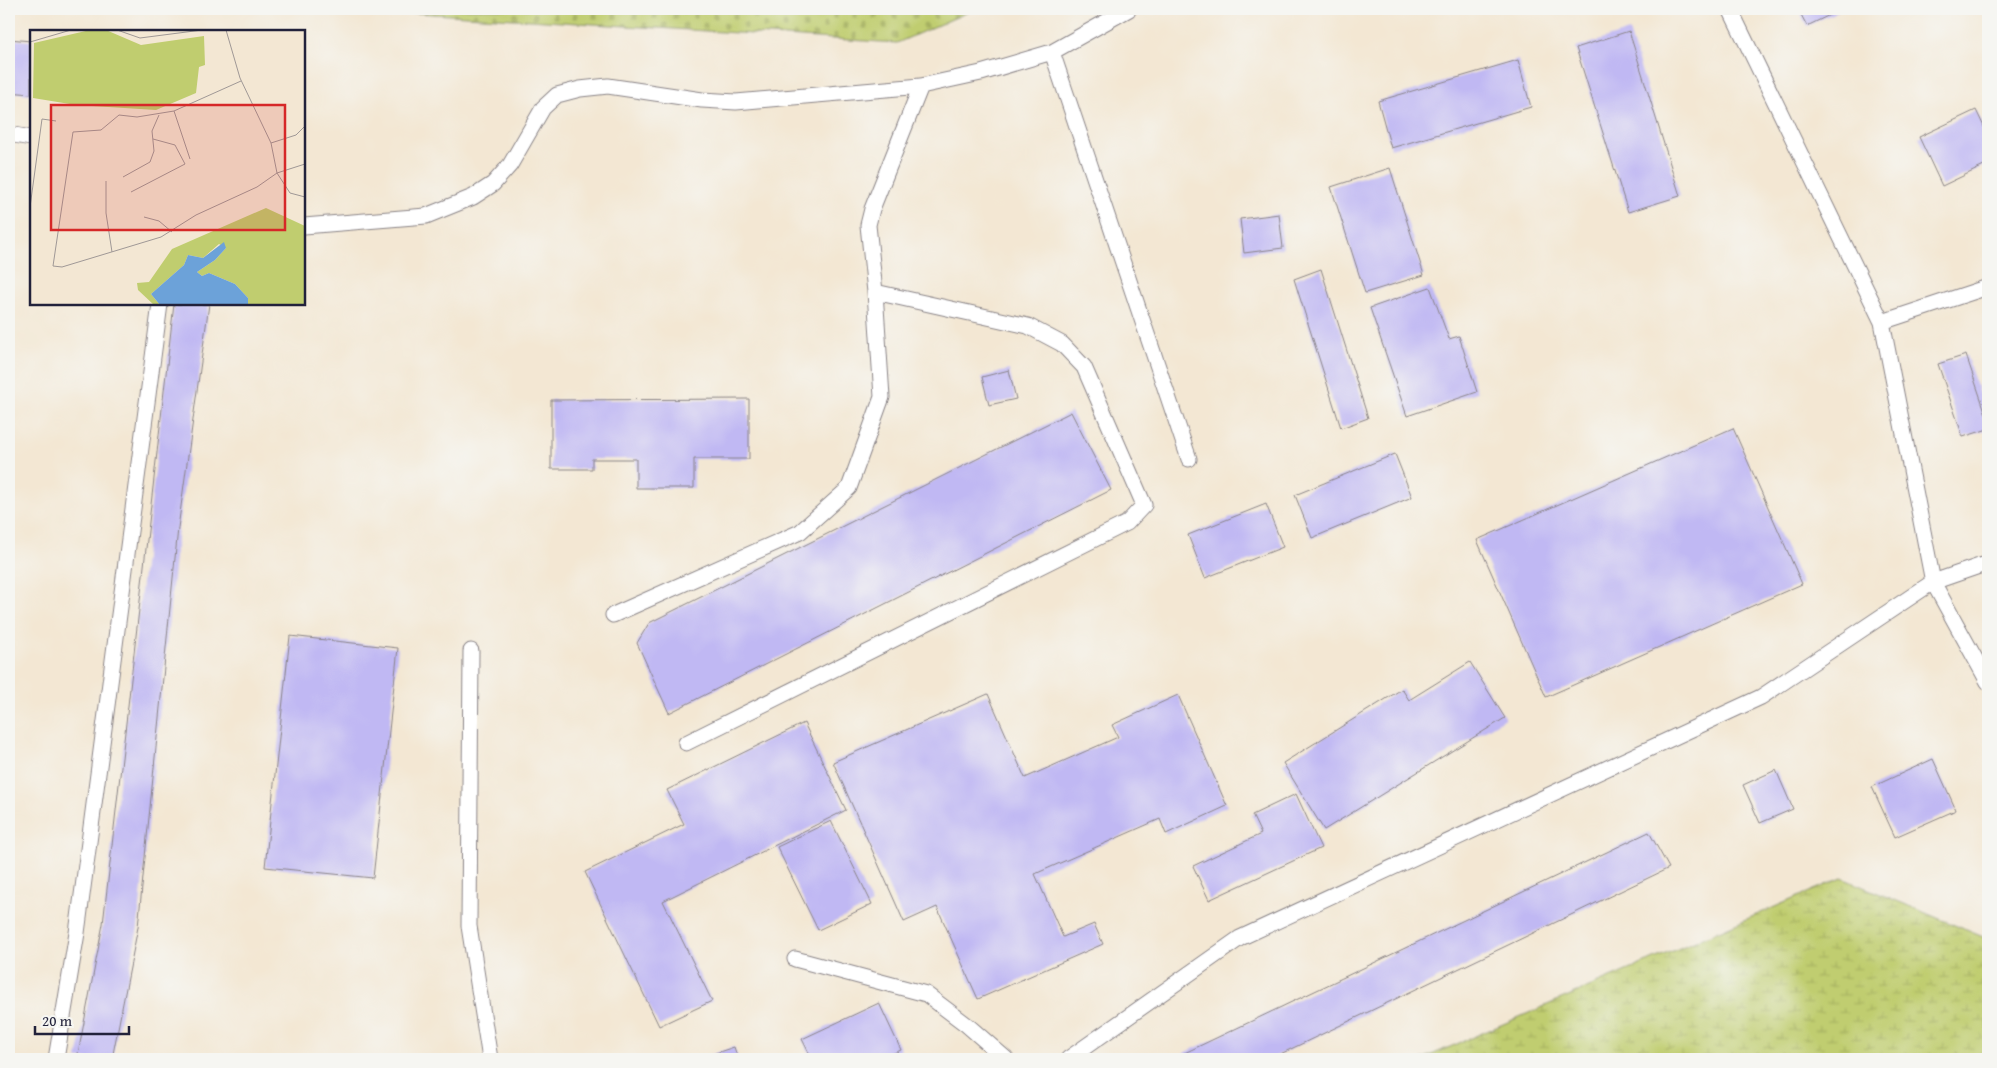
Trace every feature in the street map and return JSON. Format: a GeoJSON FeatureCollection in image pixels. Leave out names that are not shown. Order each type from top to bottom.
{"type":"FeatureCollection","features":[{"type":"Feature","properties":{"kind":"lane"},"geometry":{"type":"LineString","coordinates":[[305,226],[426,216],[473,197],[493,184],[510,165],[543,108],[557,96],[580,89],[608,86],[702,100],[736,102],[922,86],[981,74],[1052,52],[1128,9]]}},
{"type":"Feature","properties":{"kind":"lane"},"geometry":{"type":"LineString","coordinates":[[1730,9],[1882,322],[1934,582],[1988,682]]}},
{"type":"Feature","properties":{"kind":"lane"},"geometry":{"type":"LineString","coordinates":[[1052,52],[1189,459]]}},
{"type":"Feature","properties":{"kind":"lane"},"geometry":{"type":"LineString","coordinates":[[613,615],[800,532],[849,488],[882,397],[875,292],[868,225],[872,208],[922,86]]}},
{"type":"Feature","properties":{"kind":"lane"},"geometry":{"type":"LineString","coordinates":[[9,134],[30,138]]}},
{"type":"Feature","properties":{"kind":"lane"},"geometry":{"type":"LineString","coordinates":[[1882,322],[1988,287]]}},
{"type":"Feature","properties":{"kind":"lane"},"geometry":{"type":"LineString","coordinates":[[686,743],[1128,523],[1144,505],[1084,367],[1062,344],[1028,326],[875,292]]}},
{"type":"Feature","properties":{"kind":"lane"},"geometry":{"type":"LineString","coordinates":[[56,1059],[78,923],[160,305]]}},
{"type":"Feature","properties":{"kind":"lane"},"geometry":{"type":"LineString","coordinates":[[1068,1059],[1240,938],[1761,698],[1934,582],[1988,563]]}},
{"type":"Feature","properties":{"kind":"lane"},"geometry":{"type":"LineString","coordinates":[[471,651],[469,926],[490,1059]]}},
{"type":"Feature","properties":{"kind":"lane"},"geometry":{"type":"LineString","coordinates":[[794,959],[926,994],[967,1025],[1006,1059]]}},
{"type":"Feature","properties":{"kind":"green space"},"geometry":{"type":"Polygon","coordinates":[[[354,9],[975,9],[897,43],[354,9]]]}},
{"type":"Feature","properties":{"kind":"green space"},"geometry":{"type":"Polygon","coordinates":[[[1842,878],[1988,939],[1988,1059],[1422,1059],[1842,878]]]}},
{"type":"Feature","properties":{"kind":"building"},"geometry":{"type":"Polygon","coordinates":[[[1798,9],[1842,9],[1807,26],[1798,9]]]}},
{"type":"Feature","properties":{"kind":"building"},"geometry":{"type":"Polygon","coordinates":[[[1629,31],[1680,196],[1628,212],[1576,48],[1629,31]]]}},
{"type":"Feature","properties":{"kind":"building"},"geometry":{"type":"Polygon","coordinates":[[[9,39],[30,41],[30,94],[9,92],[9,39]]]}},
{"type":"Feature","properties":{"kind":"building"},"geometry":{"type":"Polygon","coordinates":[[[1518,60],[1531,107],[1391,148],[1378,101],[1518,60]]]}},
{"type":"Feature","properties":{"kind":"building"},"geometry":{"type":"Polygon","coordinates":[[[1976,110],[1988,135],[1988,164],[1942,186],[1919,137],[1976,110]]]}},
{"type":"Feature","properties":{"kind":"building"},"geometry":{"type":"Polygon","coordinates":[[[1390,168],[1424,275],[1365,293],[1331,187],[1390,168]]]}},
{"type":"Feature","properties":{"kind":"building"},"geometry":{"type":"Polygon","coordinates":[[[1279,214],[1283,248],[1244,253],[1240,219],[1279,214]]]}},
{"type":"Feature","properties":{"kind":"building"},"geometry":{"type":"Polygon","coordinates":[[[1321,269],[1368,418],[1341,428],[1294,279],[1321,269]]]}},
{"type":"Feature","properties":{"kind":"building"},"geometry":{"type":"Polygon","coordinates":[[[1430,287],[1449,339],[1459,336],[1477,392],[1407,416],[1370,308],[1430,287]]]}},
{"type":"Feature","properties":{"kind":"building"},"geometry":{"type":"Polygon","coordinates":[[[174,305],[209,305],[178,528],[138,927],[112,1059],[77,1059],[103,924],[174,305]]]}},
{"type":"Feature","properties":{"kind":"building"},"geometry":{"type":"Polygon","coordinates":[[[1966,355],[1988,420],[1988,429],[1963,437],[1938,364],[1966,355]]]}},
{"type":"Feature","properties":{"kind":"building"},"geometry":{"type":"Polygon","coordinates":[[[1009,370],[1016,399],[989,405],[982,377],[1009,370]]]}},
{"type":"Feature","properties":{"kind":"building"},"geometry":{"type":"Polygon","coordinates":[[[749,399],[749,459],[694,459],[694,488],[636,488],[636,459],[592,459],[592,469],[551,469],[551,400],[749,399]]]}},
{"type":"Feature","properties":{"kind":"building"},"geometry":{"type":"Polygon","coordinates":[[[1071,412],[1111,490],[669,713],[637,643],[649,623],[1071,412]]]}},
{"type":"Feature","properties":{"kind":"building"},"geometry":{"type":"Polygon","coordinates":[[[1733,428],[1802,584],[1546,697],[1477,540],[1733,428]]]}},
{"type":"Feature","properties":{"kind":"building"},"geometry":{"type":"Polygon","coordinates":[[[1395,454],[1412,497],[1312,538],[1295,495],[1395,454]]]}},
{"type":"Feature","properties":{"kind":"building"},"geometry":{"type":"Polygon","coordinates":[[[1266,504],[1283,547],[1205,578],[1188,535],[1266,504]]]}},
{"type":"Feature","properties":{"kind":"building"},"geometry":{"type":"Polygon","coordinates":[[[290,636],[398,648],[373,878],[265,867],[290,636]]]}},
{"type":"Feature","properties":{"kind":"building"},"geometry":{"type":"Polygon","coordinates":[[[1470,662],[1505,718],[1324,830],[1283,763],[1402,689],[1409,700],[1470,662]]]}},
{"type":"Feature","properties":{"kind":"building"},"geometry":{"type":"Polygon","coordinates":[[[988,694],[1025,778],[1118,737],[1112,725],[1178,695],[1227,806],[1166,834],[1160,819],[1035,874],[1063,937],[1094,924],[1103,944],[978,999],[937,907],[904,922],[833,762],[988,694]]]}},
{"type":"Feature","properties":{"kind":"building"},"geometry":{"type":"Polygon","coordinates":[[[804,723],[846,810],[663,901],[712,1001],[659,1026],[585,872],[684,824],[667,790],[804,723]]]}},
{"type":"Feature","properties":{"kind":"building"},"geometry":{"type":"Polygon","coordinates":[[[1933,759],[1956,810],[1895,837],[1872,787],[1933,759]]]}},
{"type":"Feature","properties":{"kind":"building"},"geometry":{"type":"Polygon","coordinates":[[[1776,770],[1793,809],[1760,823],[1743,785],[1776,770]]]}},
{"type":"Feature","properties":{"kind":"building"},"geometry":{"type":"Polygon","coordinates":[[[1296,794],[1321,848],[1209,900],[1193,866],[1261,834],[1252,815],[1296,794]]]}},
{"type":"Feature","properties":{"kind":"building"},"geometry":{"type":"Polygon","coordinates":[[[831,821],[872,904],[818,930],[777,847],[831,821]]]}},
{"type":"Feature","properties":{"kind":"building"},"geometry":{"type":"Polygon","coordinates":[[[1649,832],[1669,868],[1270,1059],[1172,1059],[1649,832]]]}},
{"type":"Feature","properties":{"kind":"building"},"geometry":{"type":"Polygon","coordinates":[[[879,1003],[901,1050],[880,1059],[812,1059],[802,1039],[879,1003]]]}},
{"type":"Feature","properties":{"kind":"building"},"geometry":{"type":"Polygon","coordinates":[[[734,1047],[738,1059],[698,1059],[734,1047]]]}}]}
